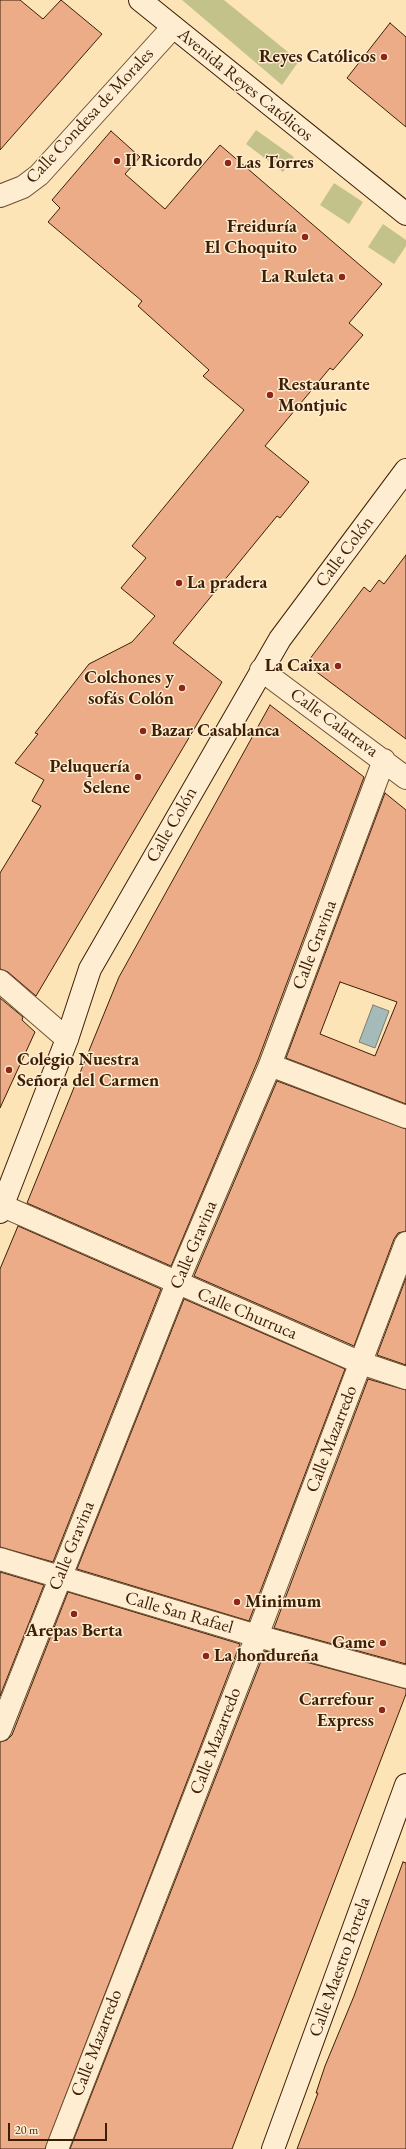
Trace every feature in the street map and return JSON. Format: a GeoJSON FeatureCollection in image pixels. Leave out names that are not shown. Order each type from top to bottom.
{"type":"FeatureCollection","features":[{"type":"Feature","properties":{"kind":"street","name":"Avenida Reyes Católicos"},"geometry":{"type":"LineString","coordinates":[[140,0],[406,214]]}},
{"type":"Feature","properties":{"kind":"street","name":"Calle Condesa de Morales"},"geometry":{"type":"LineString","coordinates":[[0,196],[23,187],[39,175],[173,27]]}},
{"type":"Feature","properties":{"kind":"street","name":"Calle Colón"},"geometry":{"type":"LineString","coordinates":[[1,1209],[67,1039],[90,969],[280,639],[406,470]]}},
{"type":"Feature","properties":{"kind":"street","name":"Calle Calatrava"},"geometry":{"type":"LineString","coordinates":[[261,670],[384,760],[406,778]]}},
{"type":"Feature","properties":{"kind":"street","name":"Calle Gravina"},"geometry":{"type":"LineString","coordinates":[[0,1730],[177,1283],[270,1065],[384,760]]}},
{"type":"Feature","properties":{"kind":"street"},"geometry":{"type":"LineString","coordinates":[[0,981],[67,1039]]}},
{"type":"Feature","properties":{"kind":"street"},"geometry":{"type":"LineString","coordinates":[[270,1065],[406,1117]]}},
{"type":"Feature","properties":{"kind":"street","name":"Calle Churruca"},"geometry":{"type":"LineString","coordinates":[[1,1209],[361,1363],[406,1378]]}},
{"type":"Feature","properties":{"kind":"street","name":"Calle Mazarredo"},"geometry":{"type":"LineString","coordinates":[[57,2149],[257,1636],[406,1243]]}},
{"type":"Feature","properties":{"kind":"street","name":"Calle San Rafael"},"geometry":{"type":"LineString","coordinates":[[0,1559],[59,1578],[257,1636],[406,1677]]}},
{"type":"Feature","properties":{"kind":"street","name":"Calle Maestro Portela"},"geometry":{"type":"LineString","coordinates":[[273,2149],[406,1785]]}},
{"type":"Feature","properties":{"kind":"shaded area"},"geometry":{"type":"Polygon","coordinates":[[[182,0],[224,0],[299,61],[282,85],[182,0]]]}},
{"type":"Feature","properties":{"kind":"shaded area"},"geometry":{"type":"Polygon","coordinates":[[[256,130],[294,157],[283,172],[246,144],[256,130]]]}},
{"type":"Feature","properties":{"kind":"shaded area"},"geometry":{"type":"Polygon","coordinates":[[[334,183],[363,202],[349,224],[320,205],[334,183]]]}},
{"type":"Feature","properties":{"kind":"shaded area"},"geometry":{"type":"Polygon","coordinates":[[[383,224],[406,240],[406,246],[394,264],[368,247],[383,224]]]}},
{"type":"Feature","properties":{"kind":"shaded area"},"geometry":{"type":"Polygon","coordinates":[[[373,1005],[389,1011],[375,1048],[359,1042],[373,1005]]]}},
{"type":"Feature","properties":{"kind":"building"},"geometry":{"type":"Polygon","coordinates":[[[0,0],[20,0],[43,19],[61,0],[102,34],[0,150],[0,0]]]}},
{"type":"Feature","properties":{"kind":"building","name":"Reyes Católicos"},"geometry":{"type":"Polygon","coordinates":[[[390,23],[406,37],[406,127],[347,78],[390,23]]]}},
{"type":"Feature","properties":{"kind":"building"},"geometry":{"type":"Polygon","coordinates":[[[111,131],[140,157],[125,174],[165,209],[220,145],[382,284],[349,323],[363,335],[333,370],[330,368],[265,446],[309,482],[280,518],[277,516],[173,643],[222,682],[36,996],[8,972],[0,969],[0,873],[41,806],[32,801],[44,780],[15,763],[38,734],[35,733],[89,664],[132,642],[155,616],[121,588],[146,558],[132,546],[244,410],[203,376],[209,370],[138,306],[142,301],[48,222],[60,208],[52,200],[111,131]]]}},
{"type":"Feature","properties":{"kind":"building"},"geometry":{"type":"Polygon","coordinates":[[[406,555],[406,739],[306,664],[364,587],[370,592],[379,580],[384,584],[406,555]]]}},
{"type":"Feature","properties":{"kind":"building"},"geometry":{"type":"Polygon","coordinates":[[[270,705],[364,777],[258,1060],[171,1266],[27,1203],[119,977],[270,705]]]}},
{"type":"Feature","properties":{"kind":"building"},"geometry":{"type":"Polygon","coordinates":[[[385,793],[406,810],[406,1104],[286,1058],[385,793]],[[340,982],[320,1034],[375,1056],[397,1002],[340,982]]]}},
{"type":"Feature","properties":{"kind":"building","name":"Colegio Nuestra Señora del Carmen"},"geometry":{"type":"Polygon","coordinates":[[[0,998],[23,1017],[22,1020],[35,1032],[0,1108],[0,998]]]}},
{"type":"Feature","properties":{"kind":"building"},"geometry":{"type":"Polygon","coordinates":[[[277,1081],[406,1129],[406,1231],[398,1233],[394,1239],[354,1346],[194,1276],[277,1081]]]}},
{"type":"Feature","properties":{"kind":"building"},"geometry":{"type":"Polygon","coordinates":[[[18,1226],[161,1289],[53,1562],[0,1547],[0,1269],[18,1226]]]}},
{"type":"Feature","properties":{"kind":"building"},"geometry":{"type":"Polygon","coordinates":[[[406,1278],[406,1365],[377,1355],[406,1278]]]}},
{"type":"Feature","properties":{"kind":"building"},"geometry":{"type":"Polygon","coordinates":[[[184,1299],[345,1369],[249,1621],[77,1569],[184,1299]]]}},
{"type":"Feature","properties":{"kind":"building"},"geometry":{"type":"Polygon","coordinates":[[[368,1379],[406,1390],[406,1664],[274,1628],[368,1379]]]}},
{"type":"Feature","properties":{"kind":"building"},"geometry":{"type":"Polygon","coordinates":[[[0,1572],[44,1585],[0,1696],[0,1572]]]}},
{"type":"Feature","properties":{"kind":"building"},"geometry":{"type":"Polygon","coordinates":[[[68,1592],[240,1644],[45,2149],[0,2149],[0,1742],[7,1740],[12,1735],[68,1592]]]}},
{"type":"Feature","properties":{"kind":"building"},"geometry":{"type":"Polygon","coordinates":[[[265,1651],[406,1689],[406,1694],[232,2149],[70,2149],[265,1651]]]}},
{"type":"Feature","properties":{"kind":"building"},"geometry":{"type":"Polygon","coordinates":[[[403,1862],[406,1863],[406,2149],[297,2149],[318,2093],[316,2093],[325,2066],[354,1996],[403,1862]]]}},
{"type":"Feature","properties":{"kind":"place","name":"Reyes Católicos"},"geometry":{"type":"Point","coordinates":[384,57]}},
{"type":"Feature","properties":{"kind":"place","name":"Il Ricordo"},"geometry":{"type":"Point","coordinates":[117,161]}},
{"type":"Feature","properties":{"kind":"place","name":"Las Torres"},"geometry":{"type":"Point","coordinates":[228,163]}},
{"type":"Feature","properties":{"kind":"place","name":"Freiduría El Choquito"},"geometry":{"type":"Point","coordinates":[305,237]}},
{"type":"Feature","properties":{"kind":"place","name":"La Ruleta"},"geometry":{"type":"Point","coordinates":[342,277]}},
{"type":"Feature","properties":{"kind":"place","name":"Restaurante Montjuic"},"geometry":{"type":"Point","coordinates":[270,395]}},
{"type":"Feature","properties":{"kind":"place","name":"La pradera"},"geometry":{"type":"Point","coordinates":[179,583]}},
{"type":"Feature","properties":{"kind":"place","name":"La Caixa"},"geometry":{"type":"Point","coordinates":[338,666]}},
{"type":"Feature","properties":{"kind":"place","name":"Colchones y sofás Colón"},"geometry":{"type":"Point","coordinates":[182,688]}},
{"type":"Feature","properties":{"kind":"place","name":"Bazar Casablanca"},"geometry":{"type":"Point","coordinates":[143,731]}},
{"type":"Feature","properties":{"kind":"place","name":"Peluquería Selene"},"geometry":{"type":"Point","coordinates":[138,777]}},
{"type":"Feature","properties":{"kind":"place","name":"Colegio Nuestra Señora del Carmen"},"geometry":{"type":"Point","coordinates":[9,1070]}},
{"type":"Feature","properties":{"kind":"place","name":"Minimum"},"geometry":{"type":"Point","coordinates":[237,1602]}},
{"type":"Feature","properties":{"kind":"place","name":"Arepas Berta"},"geometry":{"type":"Point","coordinates":[74,1614]}},
{"type":"Feature","properties":{"kind":"place","name":"Game"},"geometry":{"type":"Point","coordinates":[383,1643]}},
{"type":"Feature","properties":{"kind":"place","name":"La hondureña"},"geometry":{"type":"Point","coordinates":[206,1656]}},
{"type":"Feature","properties":{"kind":"place","name":"Carrefour Express"},"geometry":{"type":"Point","coordinates":[382,1710]}}]}
